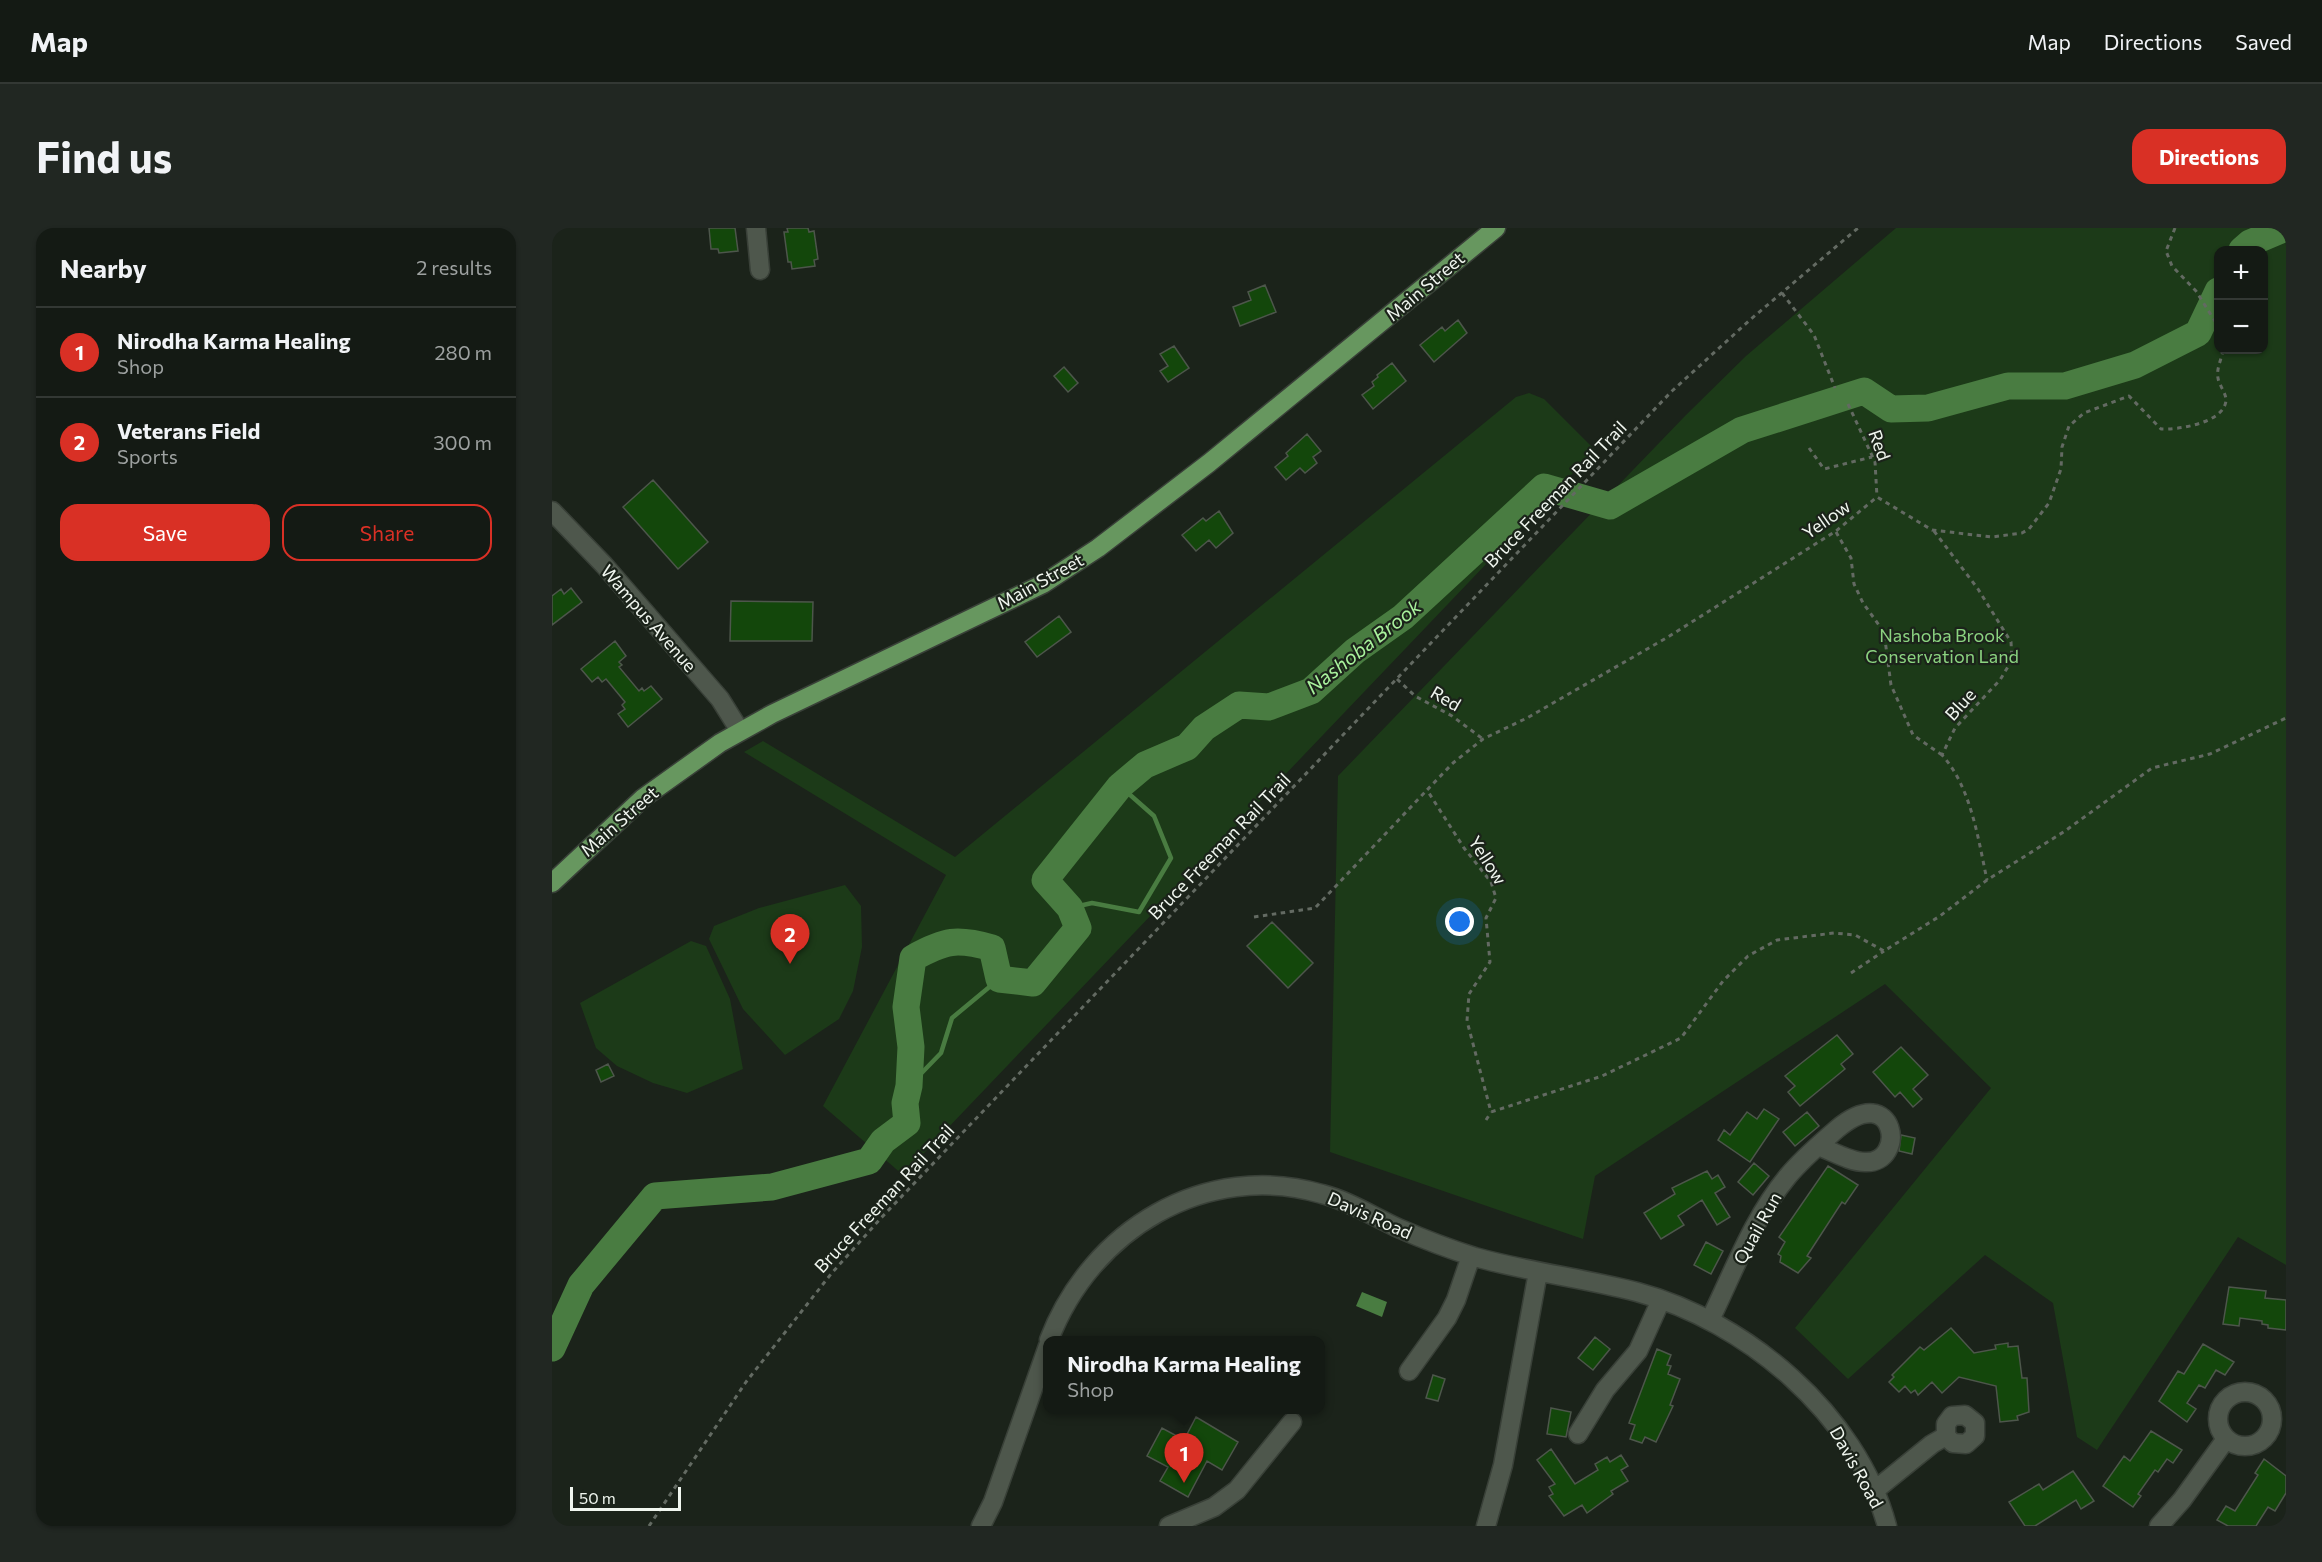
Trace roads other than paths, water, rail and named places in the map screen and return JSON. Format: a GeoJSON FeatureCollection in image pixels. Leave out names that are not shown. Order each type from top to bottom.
{"type":"FeatureCollection","features":[{"type":"Feature","properties":{"kind":"main road","name":"Main Street"},"geometry":{"type":"LineString","coordinates":[[552,883],[643,798],[693,760],[740,731],[1043,584],[1098,548],[1293,396],[1496,228]]}},
{"type":"Feature","properties":{"kind":"street"},"geometry":{"type":"LineString","coordinates":[[756,228],[760,270]]}},
{"type":"Feature","properties":{"kind":"street","name":"Wampus Avenue"},"geometry":{"type":"LineString","coordinates":[[552,511],[611,573],[720,699],[740,731]]}},
{"type":"Feature","properties":{"kind":"street","name":"Quail Run"},"geometry":{"type":"LineString","coordinates":[[1710,1320],[1756,1222],[1786,1178],[1818,1146]]}},
{"type":"Feature","properties":{"kind":"street","name":"Davis Road"},"geometry":{"type":"LineString","coordinates":[[1051,1336],[1073,1291],[1105,1251],[1153,1215],[1192,1197],[1217,1191],[1269,1186],[1320,1193],[1345,1201],[1399,1228],[1471,1256],[1615,1287],[1661,1300],[1710,1320],[1755,1346],[1797,1381],[1836,1425],[1874,1491],[1887,1526]]}},
{"type":"Feature","properties":{"kind":"street"},"geometry":{"type":"LineString","coordinates":[[1410,1371],[1447,1318],[1471,1256]]}},
{"type":"Feature","properties":{"kind":"street"},"geometry":{"type":"LineString","coordinates":[[1486,1526],[1503,1465],[1538,1272]]}},
{"type":"Feature","properties":{"kind":"street"},"geometry":{"type":"LineString","coordinates":[[1578,1434],[1605,1390],[1638,1351],[1661,1300]]}},
{"type":"Feature","properties":{"kind":"street"},"geometry":{"type":"LineString","coordinates":[[988,1523],[993,1502],[1043,1358]]}},
{"type":"Feature","properties":{"kind":"street"},"geometry":{"type":"LineString","coordinates":[[1168,1526],[1214,1507],[1236,1490],[1292,1422]]}},
{"type":"Feature","properties":{"kind":"street"},"geometry":{"type":"LineString","coordinates":[[1874,1491],[1932,1444],[1946,1437]]}},
{"type":"Feature","properties":{"kind":"street"},"geometry":{"type":"LineString","coordinates":[[2159,1526],[2182,1500],[2226,1439]]}},
{"type":"Feature","properties":{"kind":"waterway","name":"Nashoba Brook"},"geometry":{"type":"LineString","coordinates":[[2247,246],[2286,228]]}},
{"type":"Feature","properties":{"kind":"waterway","name":"Nashoba Brook"},"geometry":{"type":"LineString","coordinates":[[552,1348],[581,1285],[655,1196],[772,1187],[869,1161],[883,1141],[907,1123],[905,1103],[909,1086],[911,1047],[906,1007],[913,958],[934,947],[951,942],[980,945],[992,948],[999,979],[1033,983],[1078,928],[1070,908],[1045,880],[1120,786],[1145,765],[1187,747],[1204,728],[1239,705],[1269,707],[1311,691],[1355,651],[1403,617],[1544,487],[1610,506],[1742,430],[1864,391],[1891,409],[1928,408],[2008,386],[2065,386],[2135,365],[2198,333],[2214,299]]}},
{"type":"Feature","properties":{"kind":"waterway"},"geometry":{"type":"LineString","coordinates":[[1070,908],[1092,903],[1139,912],[1171,858],[1154,816],[1120,786]]}},
{"type":"Feature","properties":{"kind":"waterway"},"geometry":{"type":"LineString","coordinates":[[909,1086],[941,1053],[952,1018],[999,979]]}},
{"type":"Feature","properties":{"kind":"place","name":"Veterans Field"},"geometry":{"type":"Point","coordinates":[790,964]}},
{"type":"Feature","properties":{"kind":"place","name":"Nirodha Karma Healing"},"geometry":{"type":"Point","coordinates":[1184,1483]}},
{"type":"Feature","properties":{"kind":"park label","name":"Nashoba Brook Conservation Land"},"geometry":{"type":"Point","coordinates":[1942,645]}}]}
